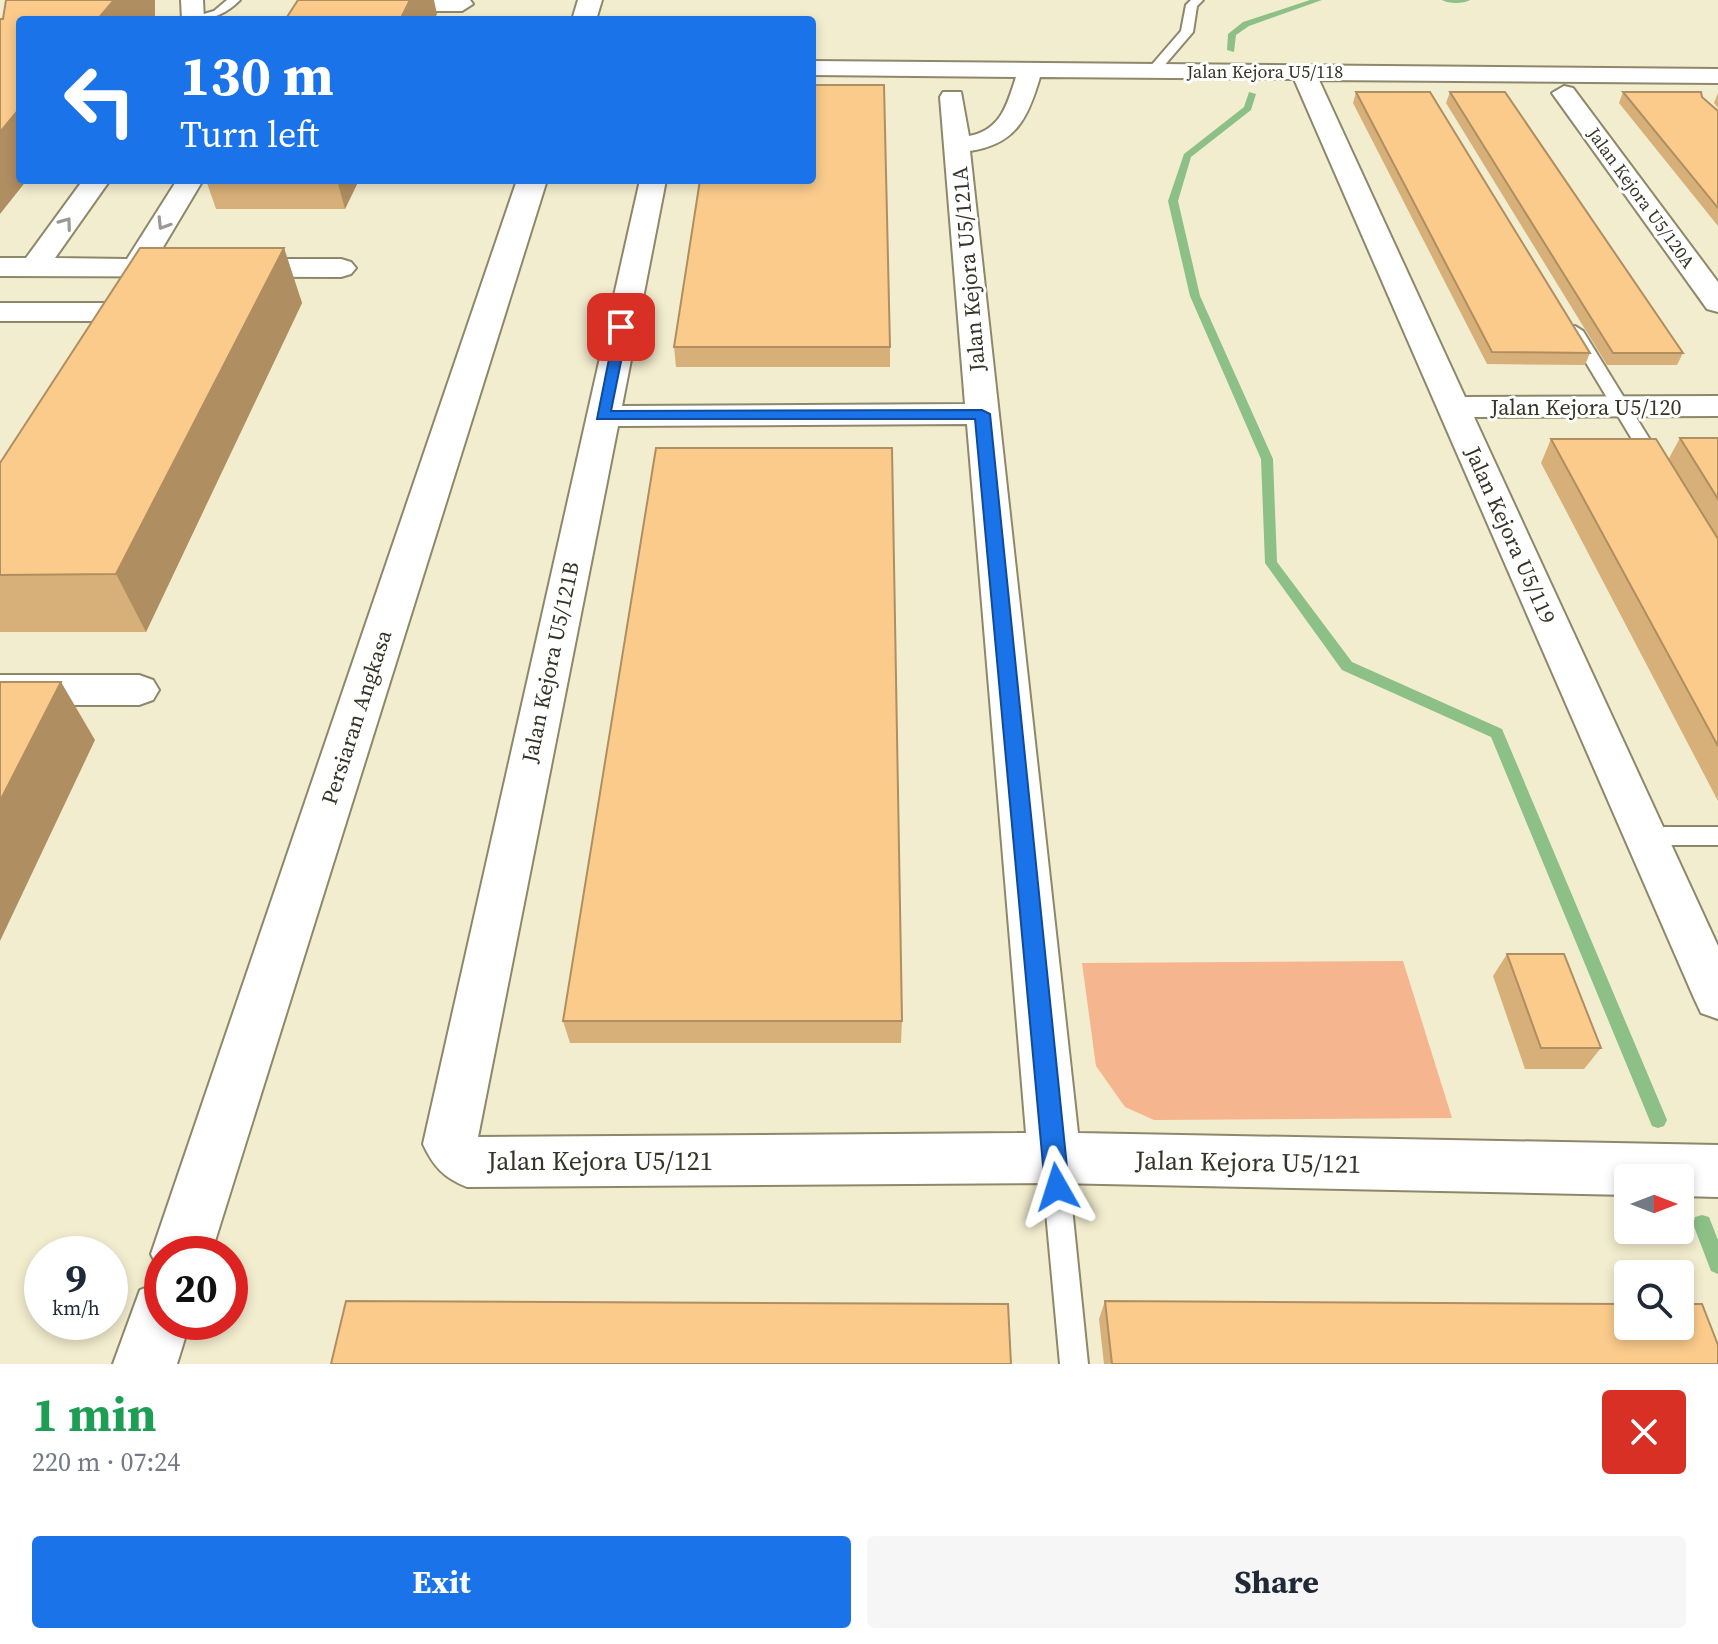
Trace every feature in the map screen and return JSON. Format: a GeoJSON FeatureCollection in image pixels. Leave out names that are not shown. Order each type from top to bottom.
{"type":"FeatureCollection","features":[{"type":"Feature","properties":{"kind":"street"},"geometry":{"type":"LineString","coordinates":[[359,4],[462,4]]}},
{"type":"Feature","properties":{"kind":"street","name":"Jalan Kejora U5/118"},"geometry":{"type":"LineString","coordinates":[[816,68],[1718,76]]}},
{"type":"Feature","properties":{"kind":"street"},"geometry":{"type":"LineString","coordinates":[[957,145],[985,142],[1014,123],[1030,70]]}},
{"type":"Feature","properties":{"kind":"street","name":"Jalan Kejora U5/119"},"geometry":{"type":"LineString","coordinates":[[1303,72],[1718,998]]}},
{"type":"Feature","properties":{"kind":"street","name":"Jalan Kejora U5/120A"},"geometry":{"type":"LineString","coordinates":[[1564,93],[1718,303]]}},
{"type":"Feature","properties":{"kind":"street","name":"Jalan Kejora U5/121A"},"geometry":{"type":"LineString","coordinates":[[952,97],[1054,1158]]}},
{"type":"Feature","properties":{"kind":"street"},"geometry":{"type":"LineString","coordinates":[[34,267],[94,184]]}},
{"type":"Feature","properties":{"kind":"street"},"geometry":{"type":"LineString","coordinates":[[136,267],[188,184]]}},
{"type":"Feature","properties":{"kind":"street","name":"Persiaran Angkasa"},"geometry":{"type":"LineString","coordinates":[[187,1236],[531,184]]}},
{"type":"Feature","properties":{"kind":"street","name":"Jalan Kejora U5/121B"},"geometry":{"type":"LineString","coordinates":[[449,1144],[652,184]]}},
{"type":"Feature","properties":{"kind":"street"},"geometry":{"type":"LineString","coordinates":[[0,267],[341,268]]}},
{"type":"Feature","properties":{"kind":"street"},"geometry":{"type":"LineString","coordinates":[[0,312],[107,312],[90,337]]}},
{"type":"Feature","properties":{"kind":"street","name":"Jalan Kejora U5/120"},"geometry":{"type":"LineString","coordinates":[[1454,407],[1718,406]]}},
{"type":"Feature","properties":{"kind":"street"},"geometry":{"type":"LineString","coordinates":[[602,416],[982,414]]}},
{"type":"Feature","properties":{"kind":"street"},"geometry":{"type":"LineString","coordinates":[[0,690],[139,690]]}},
{"type":"Feature","properties":{"kind":"street","name":"Jalan Kejora U5/121"},"geometry":{"type":"LineString","coordinates":[[449,1144],[467,1162],[1054,1158],[1718,1171]]}},
{"type":"Feature","properties":{"kind":"street"},"geometry":{"type":"LineString","coordinates":[[145,1364],[153,1340]]}},
{"type":"Feature","properties":{"kind":"lane"},"geometry":{"type":"LineString","coordinates":[[193,13],[218,13],[234,0]]}},
{"type":"Feature","properties":{"kind":"lane"},"geometry":{"type":"LineString","coordinates":[[1153,71],[1187,32],[1192,5],[1197,0]]}},
{"type":"Feature","properties":{"kind":"lane"},"geometry":{"type":"LineString","coordinates":[[1563,312],[1661,473]]}},
{"type":"Feature","properties":{"kind":"lane"},"geometry":{"type":"LineString","coordinates":[[1646,836],[1718,836]]}},
{"type":"Feature","properties":{"kind":"lane"},"geometry":{"type":"LineString","coordinates":[[1054,1158],[1074,1364]]}},
{"type":"Feature","properties":{"kind":"shaded area"},"geometry":{"type":"Polygon","coordinates":[[[1403,961],[1452,1118],[1154,1120],[1125,1107],[1096,1066],[1082,963],[1403,961]]]}},
{"type":"Feature","properties":{"kind":"building"},"geometry":{"type":"Polygon","coordinates":[[[6,0],[114,0],[100,16],[16,16],[16,113],[0,132],[0,19],[3,19],[6,0]]]}},
{"type":"Feature","properties":{"kind":"building"},"geometry":{"type":"Polygon","coordinates":[[[298,0],[410,0],[402,16],[288,16],[298,0]]]}},
{"type":"Feature","properties":{"kind":"building"},"geometry":{"type":"Polygon","coordinates":[[[816,85],[884,85],[890,347],[674,347],[699,184],[816,184],[816,85]]]}},
{"type":"Feature","properties":{"kind":"building"},"geometry":{"type":"Polygon","coordinates":[[[1356,92],[1430,92],[1590,353],[1492,352],[1356,92]]]}},
{"type":"Feature","properties":{"kind":"building"},"geometry":{"type":"Polygon","coordinates":[[[1450,92],[1505,92],[1683,353],[1613,353],[1450,92]]]}},
{"type":"Feature","properties":{"kind":"building"},"geometry":{"type":"Polygon","coordinates":[[[1623,92],[1701,92],[1702,97],[1718,111],[1718,208],[1623,92]]]}},
{"type":"Feature","properties":{"kind":"building"},"geometry":{"type":"Polygon","coordinates":[[[140,248],[284,248],[116,574],[0,575],[0,463],[140,248]]]}},
{"type":"Feature","properties":{"kind":"building"},"geometry":{"type":"Polygon","coordinates":[[[1680,438],[1718,438],[1718,499],[1680,438]]]}},
{"type":"Feature","properties":{"kind":"building"},"geometry":{"type":"Polygon","coordinates":[[[1551,439],[1656,439],[1718,539],[1718,746],[1551,439]]]}},
{"type":"Feature","properties":{"kind":"building"},"geometry":{"type":"Polygon","coordinates":[[[656,448],[892,448],[902,1021],[563,1021],[656,448]]]}},
{"type":"Feature","properties":{"kind":"building"},"geometry":{"type":"Polygon","coordinates":[[[0,682],[61,682],[0,801],[0,682]]]}},
{"type":"Feature","properties":{"kind":"building"},"geometry":{"type":"Polygon","coordinates":[[[1507,954],[1564,954],[1601,1048],[1541,1048],[1507,954]]]}},
{"type":"Feature","properties":{"kind":"building"},"geometry":{"type":"Polygon","coordinates":[[[346,1301],[1008,1304],[1011,1364],[331,1364],[346,1301]]]}},
{"type":"Feature","properties":{"kind":"building"},"geometry":{"type":"Polygon","coordinates":[[[1105,1301],[1614,1304],[1614,1340],[1694,1340],[1694,1304],[1702,1304],[1718,1345],[1718,1364],[1112,1364],[1105,1301]]]}},
{"type":"Feature","properties":{"kind":"waterway"},"geometry":{"type":"LineString","coordinates":[[1231,50],[1232,34],[1246,24],[1318,0]]}},
{"type":"Feature","properties":{"kind":"waterway"},"geometry":{"type":"LineString","coordinates":[[1446,0],[1466,0]]}},
{"type":"Feature","properties":{"kind":"waterway"},"geometry":{"type":"LineString","coordinates":[[1252,94],[1248,108],[1187,156],[1173,201],[1195,296],[1267,459],[1271,563],[1347,666],[1497,733],[1658,1120]]}},
{"type":"Feature","properties":{"kind":"waterway"},"geometry":{"type":"LineString","coordinates":[[1702,1224],[1718,1264]]}},
{"type":"Feature","properties":{"kind":"route"},"geometry":{"type":"LineString","coordinates":[[621,327],[602,416],[982,414],[1057,1187]]}}]}
